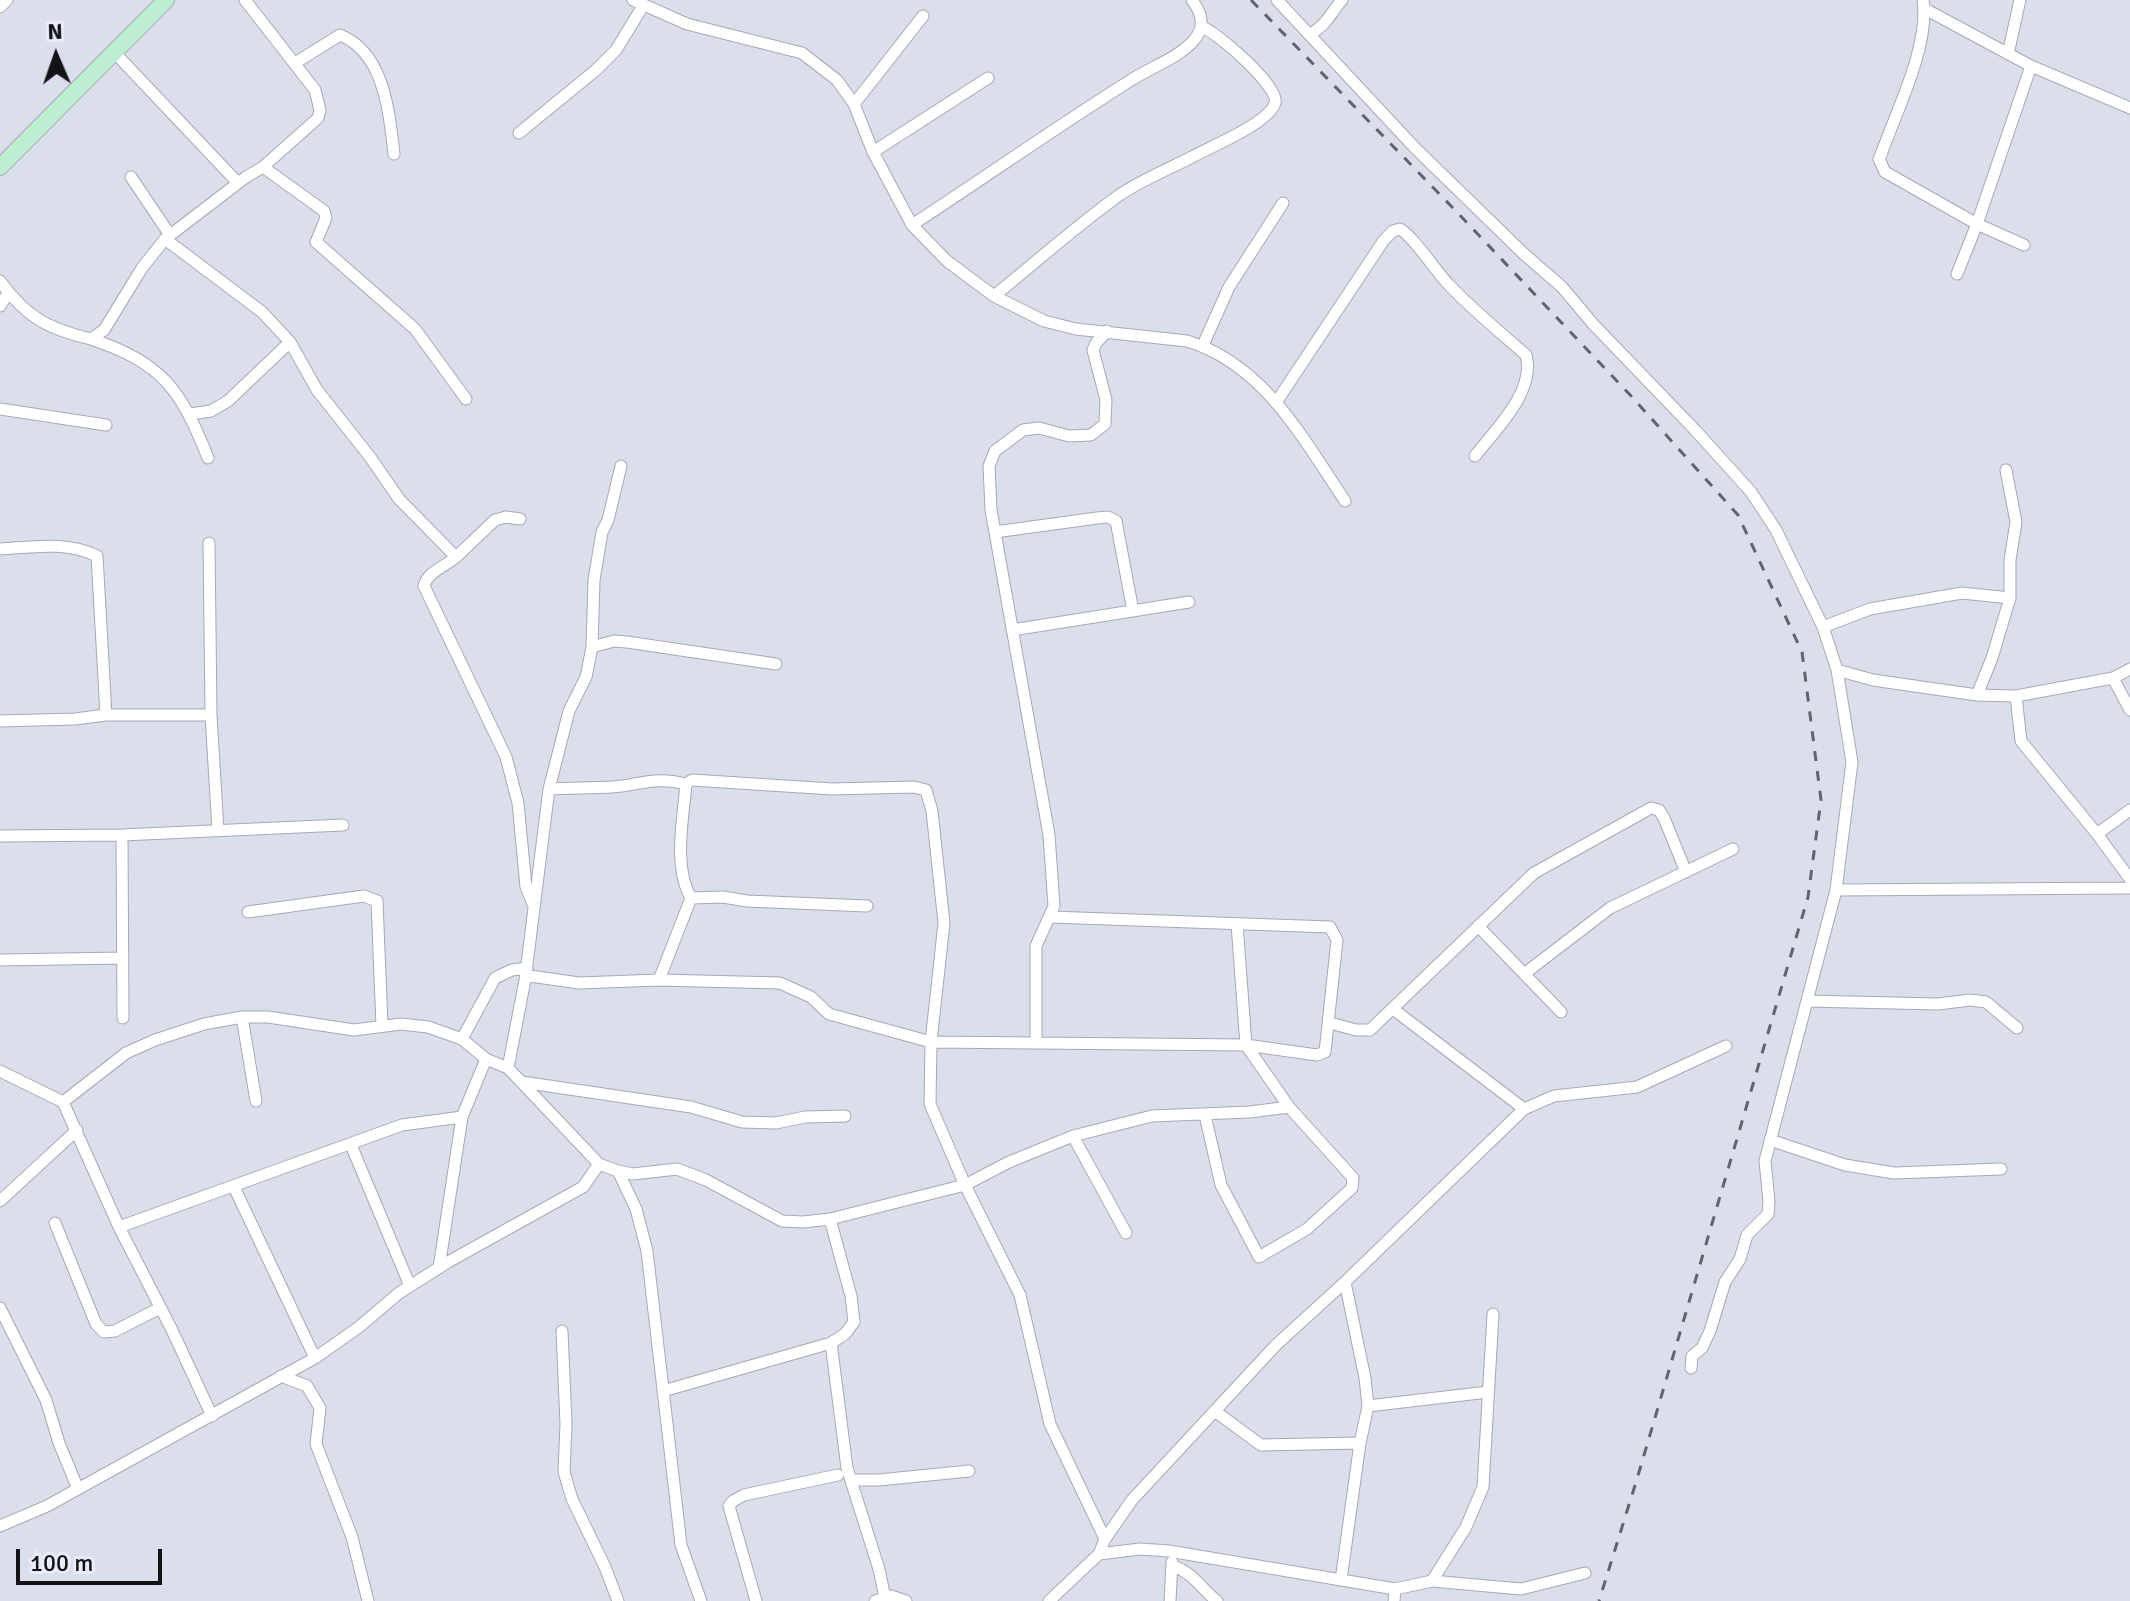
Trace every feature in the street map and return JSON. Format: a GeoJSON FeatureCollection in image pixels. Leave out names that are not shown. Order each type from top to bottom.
{"type":"FeatureCollection","features":[{"type":"Feature","properties":{"kind":"main road"},"geometry":{"type":"LineString","coordinates":[[0,167],[166,0]]}},
{"type":"Feature","properties":{"kind":"street"},"geometry":{"type":"LineString","coordinates":[[0,7],[7,0]]}},
{"type":"Feature","properties":{"kind":"street"},"geometry":{"type":"LineString","coordinates":[[91,339],[104,330],[142,268],[168,237],[263,167],[318,118],[320,110],[315,90],[245,0]]}},
{"type":"Feature","properties":{"kind":"street"},"geometry":{"type":"LineString","coordinates":[[912,225],[1131,80],[1180,53],[1196,38],[1202,27],[1201,14],[1192,0]]}},
{"type":"Feature","properties":{"kind":"street"},"geometry":{"type":"LineString","coordinates":[[1277,0],[1415,148],[1562,287],[1751,492],[1776,530],[1823,627],[1837,670],[1852,762],[1836,890],[1765,1161],[1768,1214],[1747,1235],[1740,1259],[1725,1282],[1710,1331],[1702,1348],[1692,1356],[1691,1368]]}},
{"type":"Feature","properties":{"kind":"street"},"geometry":{"type":"LineString","coordinates":[[1311,34],[1327,24],[1342,0]]}},
{"type":"Feature","properties":{"kind":"street"},"geometry":{"type":"LineString","coordinates":[[2008,54],[2020,0]]}},
{"type":"Feature","properties":{"kind":"street"},"geometry":{"type":"LineString","coordinates":[[519,133],[616,50],[638,3],[687,24],[802,53],[837,80],[854,104],[873,152],[912,225],[947,261],[994,296],[1044,321],[1076,329],[1187,341],[1203,345],[1234,362],[1277,401],[1345,501]]}},
{"type":"Feature","properties":{"kind":"street"},"geometry":{"type":"LineString","coordinates":[[2024,245],[1977,224],[1885,172],[1880,165],[1917,58],[1924,4],[2031,66],[2130,108]]}},
{"type":"Feature","properties":{"kind":"street"},"geometry":{"type":"LineString","coordinates":[[854,104],[923,16]]}},
{"type":"Feature","properties":{"kind":"street"},"geometry":{"type":"LineString","coordinates":[[994,296],[1121,194],[1270,112],[1276,102],[1270,85],[1202,27]]}},
{"type":"Feature","properties":{"kind":"street"},"geometry":{"type":"LineString","coordinates":[[295,63],[340,35],[358,47],[374,68],[387,99],[394,154]]}},
{"type":"Feature","properties":{"kind":"street"},"geometry":{"type":"LineString","coordinates":[[115,53],[238,183]]}},
{"type":"Feature","properties":{"kind":"street"},"geometry":{"type":"LineString","coordinates":[[1957,274],[2031,66]]}},
{"type":"Feature","properties":{"kind":"street"},"geometry":{"type":"LineString","coordinates":[[873,152],[988,78]]}},
{"type":"Feature","properties":{"kind":"street"},"geometry":{"type":"LineString","coordinates":[[263,167],[324,211],[326,218],[316,242],[415,329],[466,399]]}},
{"type":"Feature","properties":{"kind":"street"},"geometry":{"type":"LineString","coordinates":[[131,177],[168,237],[262,312],[290,342],[317,390],[399,499],[456,557]]}},
{"type":"Feature","properties":{"kind":"street"},"geometry":{"type":"LineString","coordinates":[[1203,345],[1229,287],[1283,203]]}},
{"type":"Feature","properties":{"kind":"street"},"geometry":{"type":"LineString","coordinates":[[1277,401],[1384,240],[1400,229],[1407,233],[1453,289],[1526,355],[1528,380],[1523,392],[1475,456]]}},
{"type":"Feature","properties":{"kind":"street"},"geometry":{"type":"LineString","coordinates":[[0,281],[8,293],[44,325],[121,349],[165,377],[190,414],[208,458]]}},
{"type":"Feature","properties":{"kind":"street"},"geometry":{"type":"LineString","coordinates":[[0,306],[8,293]]}},
{"type":"Feature","properties":{"kind":"street"},"geometry":{"type":"LineString","coordinates":[[1036,1043],[1035,959],[1039,936],[1054,906],[1049,835],[991,510],[989,466],[995,451],[1023,430],[1039,428],[1069,436],[1091,435],[1105,424],[1106,400],[1093,350],[1107,331]]}},
{"type":"Feature","properties":{"kind":"street"},"geometry":{"type":"LineString","coordinates":[[190,414],[211,411],[228,401],[290,342]]}},
{"type":"Feature","properties":{"kind":"street"},"geometry":{"type":"LineString","coordinates":[[0,409],[106,425]]}},
{"type":"Feature","properties":{"kind":"street"},"geometry":{"type":"LineString","coordinates":[[508,1068],[526,974],[549,789],[569,711],[586,677],[592,647],[594,580],[602,532],[608,520],[621,466]]}},
{"type":"Feature","properties":{"kind":"street"},"geometry":{"type":"LineString","coordinates":[[1977,695],[2010,598],[2010,560],[2016,522],[2006,470]]}},
{"type":"Feature","properties":{"kind":"street"},"geometry":{"type":"LineString","coordinates":[[520,519],[506,517],[495,520],[445,567],[430,574],[424,586],[506,757],[518,803],[526,887],[534,906]]}},
{"type":"Feature","properties":{"kind":"street"},"geometry":{"type":"LineString","coordinates":[[995,532],[1097,518],[1108,517],[1116,521],[1133,611]]}},
{"type":"Feature","properties":{"kind":"street"},"geometry":{"type":"LineString","coordinates":[[209,543],[211,715],[218,831]]}},
{"type":"Feature","properties":{"kind":"street"},"geometry":{"type":"LineString","coordinates":[[0,549],[52,546],[97,556],[106,715]]}},
{"type":"Feature","properties":{"kind":"street"},"geometry":{"type":"LineString","coordinates":[[1823,627],[1870,609],[1962,593],[2010,598]]}},
{"type":"Feature","properties":{"kind":"street"},"geometry":{"type":"LineString","coordinates":[[1012,630],[1189,602]]}},
{"type":"Feature","properties":{"kind":"street"},"geometry":{"type":"LineString","coordinates":[[592,647],[614,641],[627,642],[776,664]]}},
{"type":"Feature","properties":{"kind":"street"},"geometry":{"type":"LineString","coordinates":[[1837,670],[1873,680],[1977,695],[2016,696],[2113,678],[2130,669]]}},
{"type":"Feature","properties":{"kind":"street"},"geometry":{"type":"LineString","coordinates":[[2113,678],[2130,710]]}},
{"type":"Feature","properties":{"kind":"street"},"geometry":{"type":"LineString","coordinates":[[2016,696],[2021,741],[2130,879]]}},
{"type":"Feature","properties":{"kind":"street"},"geometry":{"type":"LineString","coordinates":[[0,721],[106,715],[211,715]]}},
{"type":"Feature","properties":{"kind":"street"},"geometry":{"type":"LineString","coordinates":[[549,789],[615,787],[669,780],[686,784],[692,780],[832,789],[914,787],[926,790],[932,811],[944,923],[931,1042],[930,1104],[965,1185],[1020,1295],[1050,1424],[1105,1539]]}},
{"type":"Feature","properties":{"kind":"street"},"geometry":{"type":"LineString","coordinates":[[686,784],[681,844],[684,887],[691,898]]}},
{"type":"Feature","properties":{"kind":"street"},"geometry":{"type":"LineString","coordinates":[[1330,1023],[1356,1030],[1370,1030],[1478,926],[1515,895],[1534,873],[1651,808],[1659,810],[1664,818],[1686,872]]}},
{"type":"Feature","properties":{"kind":"street"},"geometry":{"type":"LineString","coordinates":[[2097,834],[2130,810]]}},
{"type":"Feature","properties":{"kind":"street"},"geometry":{"type":"LineString","coordinates":[[0,836],[122,835],[343,825]]}},
{"type":"Feature","properties":{"kind":"street"},"geometry":{"type":"LineString","coordinates":[[122,835],[123,1018]]}},
{"type":"Feature","properties":{"kind":"street"},"geometry":{"type":"LineString","coordinates":[[1524,974],[1610,908],[1733,849]]}},
{"type":"Feature","properties":{"kind":"street"},"geometry":{"type":"LineString","coordinates":[[1836,890],[2130,888]]}},
{"type":"Feature","properties":{"kind":"street"},"geometry":{"type":"LineString","coordinates":[[248,912],[364,896],[377,901],[382,1026]]}},
{"type":"Feature","properties":{"kind":"street"},"geometry":{"type":"LineString","coordinates":[[691,898],[723,897],[747,901],[867,906]]}},
{"type":"Feature","properties":{"kind":"street"},"geometry":{"type":"LineString","coordinates":[[659,980],[691,898]]}},
{"type":"Feature","properties":{"kind":"street"},"geometry":{"type":"LineString","coordinates":[[462,1039],[495,978],[512,970],[530,976],[579,983],[659,980],[780,983],[811,997],[829,1014],[931,1042],[1246,1045],[1317,1055],[1325,1052],[1337,940],[1330,927],[1051,917]]}},
{"type":"Feature","properties":{"kind":"street"},"geometry":{"type":"LineString","coordinates":[[1205,1115],[1221,1185],[1259,1257],[1307,1229],[1352,1188],[1353,1178],[1289,1107],[1246,1045],[1237,924]]}},
{"type":"Feature","properties":{"kind":"street"},"geometry":{"type":"LineString","coordinates":[[1478,926],[1561,1012]]}},
{"type":"Feature","properties":{"kind":"street"},"geometry":{"type":"LineString","coordinates":[[0,960],[123,958]]}},
{"type":"Feature","properties":{"kind":"street"},"geometry":{"type":"LineString","coordinates":[[1807,1001],[1986,1002],[2017,1028]]}},
{"type":"Feature","properties":{"kind":"street"},"geometry":{"type":"LineString","coordinates":[[1393,1009],[1524,1109]]}},
{"type":"Feature","properties":{"kind":"street"},"geometry":{"type":"LineString","coordinates":[[242,1017],[256,1101]]}},
{"type":"Feature","properties":{"kind":"street"},"geometry":{"type":"LineString","coordinates":[[63,1102],[126,1053],[204,1024],[242,1017],[268,1017],[354,1030],[401,1024],[428,1027],[462,1039],[486,1059],[508,1068],[599,1164],[633,1174],[677,1169],[706,1180],[782,1221],[803,1222],[830,1219],[965,1185],[1009,1162],[1073,1136],[1152,1116],[1205,1115],[1289,1107]]}},
{"type":"Feature","properties":{"kind":"street"},"geometry":{"type":"LineString","coordinates":[[1049,1601],[1099,1554],[1105,1539],[1132,1500],[1276,1345],[1524,1109],[1554,1096],[1637,1087],[1726,1046]]}},
{"type":"Feature","properties":{"kind":"street"},"geometry":{"type":"LineString","coordinates":[[439,1268],[462,1117],[486,1059]]}},
{"type":"Feature","properties":{"kind":"street"},"geometry":{"type":"LineString","coordinates":[[0,1071],[63,1102],[119,1227],[212,1416]]}},
{"type":"Feature","properties":{"kind":"street"},"geometry":{"type":"LineString","coordinates":[[521,1082],[691,1107],[742,1122],[776,1123],[805,1117],[845,1116]]}},
{"type":"Feature","properties":{"kind":"street"},"geometry":{"type":"LineString","coordinates":[[119,1227],[402,1125],[462,1117]]}},
{"type":"Feature","properties":{"kind":"street"},"geometry":{"type":"LineString","coordinates":[[0,1201],[77,1130]]}},
{"type":"Feature","properties":{"kind":"street"},"geometry":{"type":"LineString","coordinates":[[1073,1136],[1126,1233]]}},
{"type":"Feature","properties":{"kind":"street"},"geometry":{"type":"LineString","coordinates":[[1770,1140],[1845,1165],[1894,1173],[2001,1169]]}},
{"type":"Feature","properties":{"kind":"street"},"geometry":{"type":"LineString","coordinates":[[351,1145],[410,1286]]}},
{"type":"Feature","properties":{"kind":"street"},"geometry":{"type":"LineString","coordinates":[[0,1526],[47,1506],[315,1358],[410,1286],[493,1235],[583,1187],[599,1164]]}},
{"type":"Feature","properties":{"kind":"street"},"geometry":{"type":"LineString","coordinates":[[618,1171],[636,1209],[647,1251],[681,1545],[701,1601]]}},
{"type":"Feature","properties":{"kind":"street"},"geometry":{"type":"LineString","coordinates":[[234,1187],[315,1358]]}},
{"type":"Feature","properties":{"kind":"street"},"geometry":{"type":"LineString","coordinates":[[663,1391],[831,1343],[845,1334],[854,1322],[851,1296],[830,1219]]}},
{"type":"Feature","properties":{"kind":"street"},"geometry":{"type":"LineString","coordinates":[[55,1223],[96,1324],[104,1332],[115,1331],[160,1308]]}},
{"type":"Feature","properties":{"kind":"street"},"geometry":{"type":"LineString","coordinates":[[1341,1580],[1368,1406],[1358,1338],[1345,1282]]}},
{"type":"Feature","properties":{"kind":"street"},"geometry":{"type":"LineString","coordinates":[[0,1308],[46,1400],[78,1489]]}},
{"type":"Feature","properties":{"kind":"street"},"geometry":{"type":"LineString","coordinates":[[1432,1581],[1466,1527],[1483,1487],[1493,1314]]}},
{"type":"Feature","properties":{"kind":"street"},"geometry":{"type":"LineString","coordinates":[[562,1331],[566,1424],[564,1472],[572,1499],[618,1601]]}},
{"type":"Feature","properties":{"kind":"street"},"geometry":{"type":"LineString","coordinates":[[831,1343],[847,1468],[879,1569],[880,1599],[891,1596],[906,1601]]}},
{"type":"Feature","properties":{"kind":"street"},"geometry":{"type":"LineString","coordinates":[[281,1376],[307,1386],[320,1408],[316,1444],[352,1537],[368,1601]]}},
{"type":"Feature","properties":{"kind":"street"},"geometry":{"type":"LineString","coordinates":[[1368,1406],[1488,1392]]}},
{"type":"Feature","properties":{"kind":"street"},"geometry":{"type":"LineString","coordinates":[[1216,1412],[1261,1445],[1360,1443]]}},
{"type":"Feature","properties":{"kind":"street"},"geometry":{"type":"LineString","coordinates":[[853,1480],[969,1471]]}},
{"type":"Feature","properties":{"kind":"street"},"geometry":{"type":"LineString","coordinates":[[756,1601],[729,1506],[744,1495],[838,1475]]}},
{"type":"Feature","properties":{"kind":"street"},"geometry":{"type":"LineString","coordinates":[[1099,1554],[1140,1549],[1169,1551],[1341,1580],[1394,1595],[1432,1581],[1520,1595],[1585,1573]]}},
{"type":"Feature","properties":{"kind":"street"},"geometry":{"type":"LineString","coordinates":[[1169,1551],[1173,1566],[1169,1583],[1170,1601]]}},
{"type":"Feature","properties":{"kind":"street"},"geometry":{"type":"LineString","coordinates":[[1173,1566],[1195,1577],[1204,1591],[1217,1601]]}},
{"type":"Feature","properties":{"kind":"railway"},"geometry":{"type":"LineString","coordinates":[[1251,0],[1632,397],[1738,515],[1802,652],[1821,800],[1808,897],[1599,1601]]}}]}
